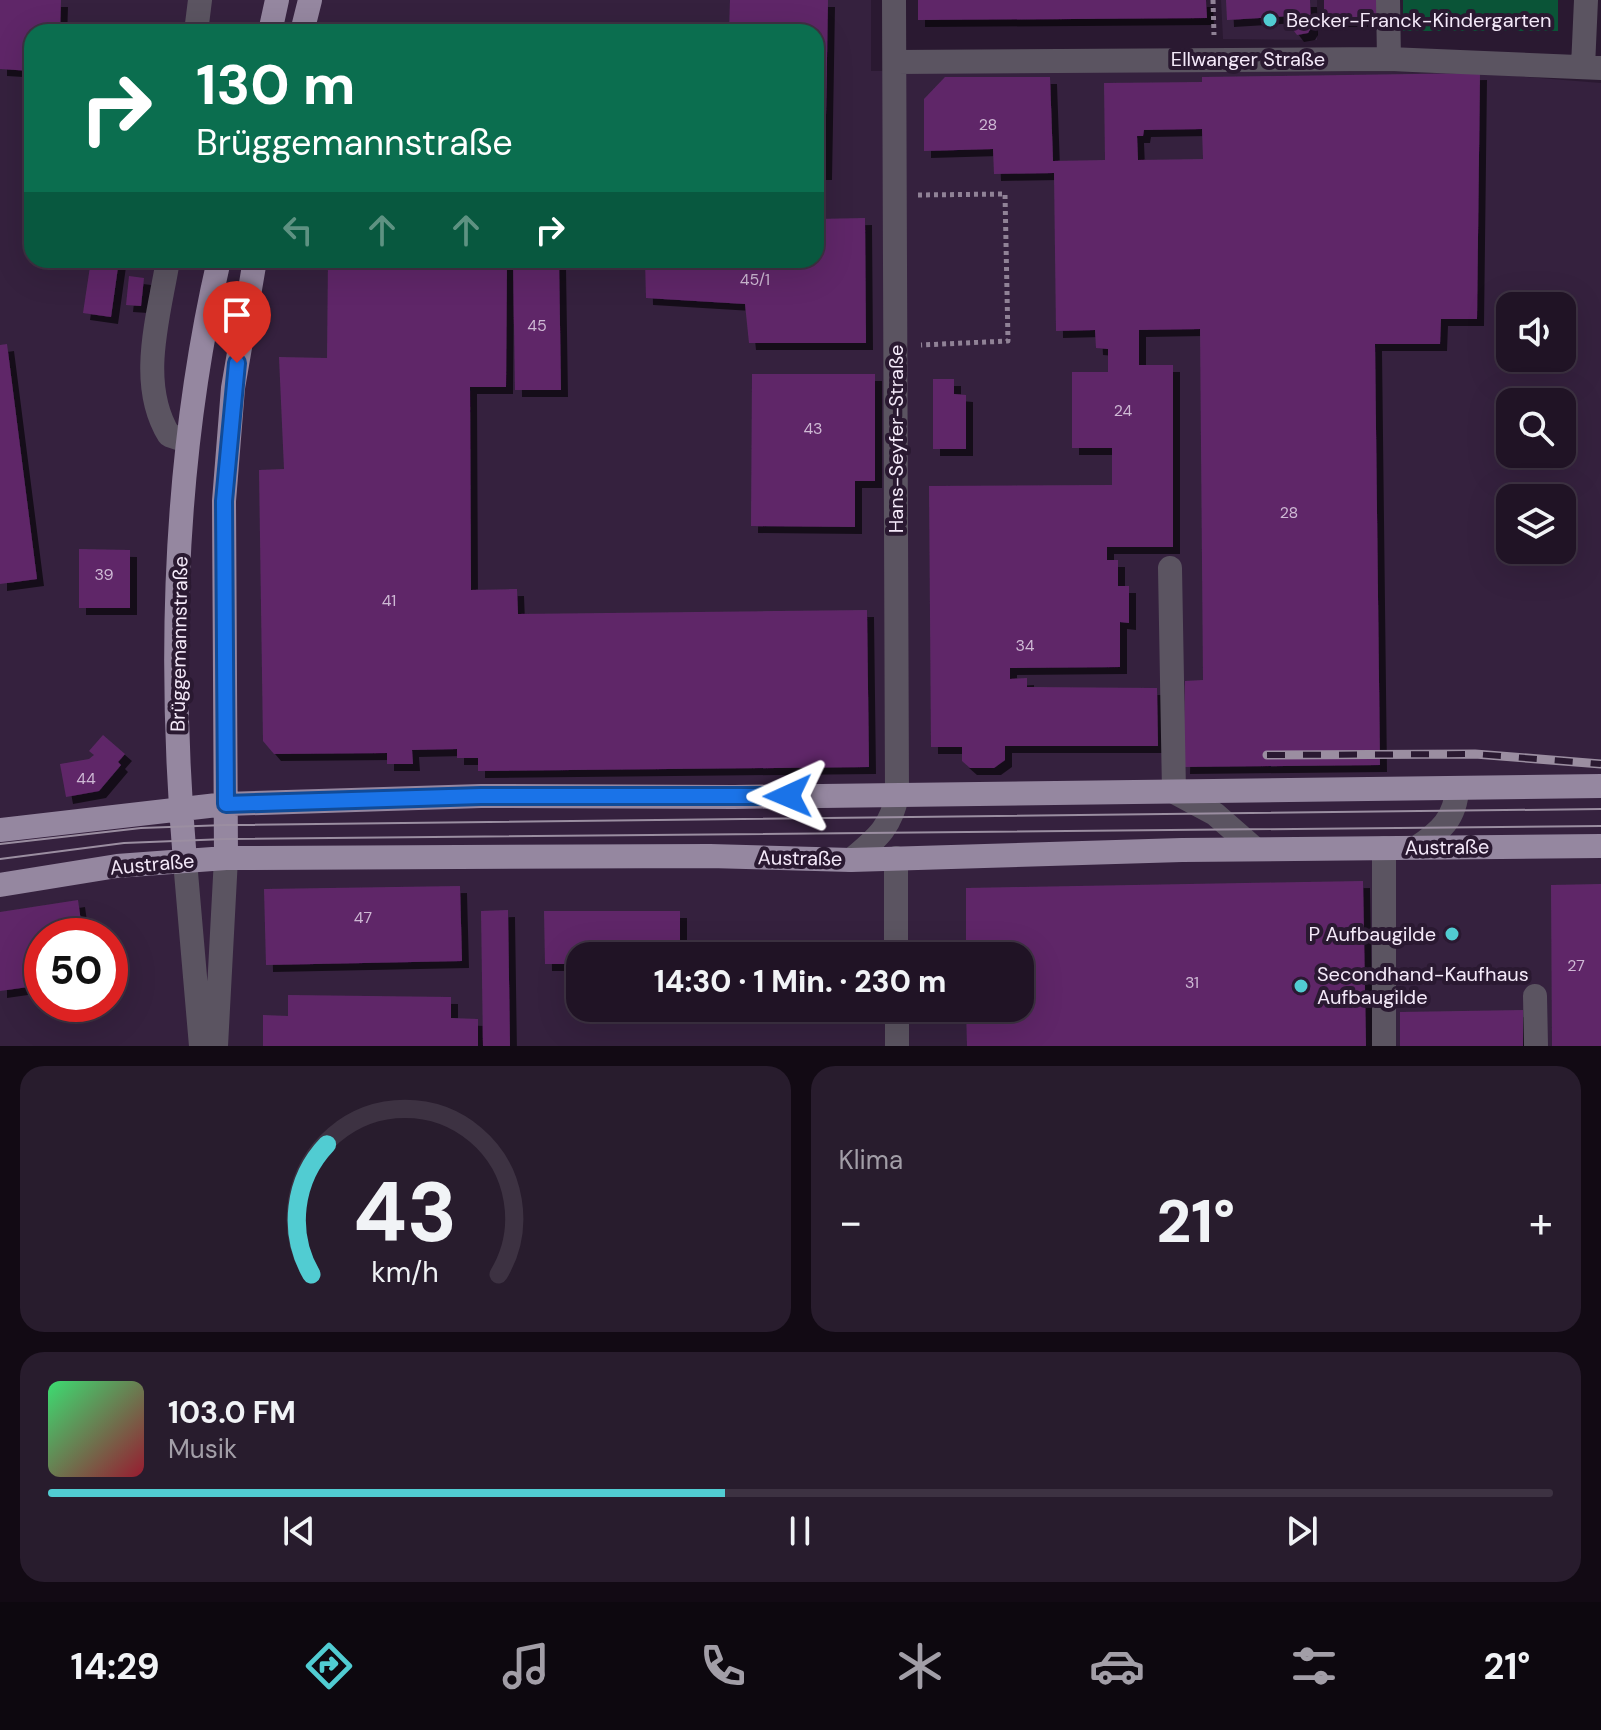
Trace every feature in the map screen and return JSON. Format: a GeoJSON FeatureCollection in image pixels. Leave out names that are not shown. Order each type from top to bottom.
{"type":"FeatureCollection","features":[{"type":"Feature","properties":{"kind":"main road"},"geometry":{"type":"LineString","coordinates":[[272,24],[277,0]]}},
{"type":"Feature","properties":{"kind":"main road"},"geometry":{"type":"LineString","coordinates":[[304,24],[310,0]]}},
{"type":"Feature","properties":{"kind":"main road","name":"Brüggemannstraße"},"geometry":{"type":"LineString","coordinates":[[185,861],[176,717],[187,441],[218,268]]}},
{"type":"Feature","properties":{"kind":"main road"},"geometry":{"type":"LineString","coordinates":[[226,858],[224,501],[233,388],[254,268]]}},
{"type":"Feature","properties":{"kind":"main road"},"geometry":{"type":"LineString","coordinates":[[0,830],[226,804],[481,796],[1601,786]]}},
{"type":"Feature","properties":{"kind":"main road","name":"Austraße"},"geometry":{"type":"LineString","coordinates":[[0,885],[117,866],[226,858],[710,856],[851,860],[1255,849],[1601,846]]}},
{"type":"Feature","properties":{"kind":"street"},"geometry":{"type":"LineString","coordinates":[[197,24],[200,0]]}},
{"type":"Feature","properties":{"kind":"street","name":"Hans-Seyfer-Straße"},"geometry":{"type":"LineString","coordinates":[[851,860],[884,833],[893,818],[897,794],[894,0]]}},
{"type":"Feature","properties":{"kind":"street"},"geometry":{"type":"LineString","coordinates":[[1388,0],[1389,59]]}},
{"type":"Feature","properties":{"kind":"street"},"geometry":{"type":"LineString","coordinates":[[1586,0],[1592,68]]}},
{"type":"Feature","properties":{"kind":"street","name":"Ellwanger Straße"},"geometry":{"type":"LineString","coordinates":[[895,62],[1389,59],[1592,68]]}},
{"type":"Feature","properties":{"kind":"street"},"geometry":{"type":"LineString","coordinates":[[167,268],[151,365],[154,398],[169,435],[187,441]]}},
{"type":"Feature","properties":{"kind":"street"},"geometry":{"type":"LineString","coordinates":[[1170,568],[1174,792],[1215,814],[1255,849]]}},
{"type":"Feature","properties":{"kind":"street"},"geometry":{"type":"LineString","coordinates":[[1416,848],[1445,827],[1454,810],[1457,788]]}},
{"type":"Feature","properties":{"kind":"street"},"geometry":{"type":"LineString","coordinates":[[1384,848],[1384,1046]]}},
{"type":"Feature","properties":{"kind":"street"},"geometry":{"type":"LineString","coordinates":[[216,1046],[226,858]]}},
{"type":"Feature","properties":{"kind":"street"},"geometry":{"type":"LineString","coordinates":[[896,858],[896,942]]}},
{"type":"Feature","properties":{"kind":"street","name":"Brüggemannstraße"},"geometry":{"type":"LineString","coordinates":[[185,861],[201,1046]]}},
{"type":"Feature","properties":{"kind":"street"},"geometry":{"type":"LineString","coordinates":[[1535,996],[1536,1046]]}},
{"type":"Feature","properties":{"kind":"street"},"geometry":{"type":"LineString","coordinates":[[897,1022],[897,1046]]}},
{"type":"Feature","properties":{"kind":"path"},"geometry":{"type":"LineString","coordinates":[[1213,0],[1215,60]]}},
{"type":"Feature","properties":{"kind":"path"},"geometry":{"type":"LineString","coordinates":[[894,195],[1005,194],[1008,341],[896,346]]}},
{"type":"Feature","properties":{"kind":"shaded area"},"geometry":{"type":"Polygon","coordinates":[[[0,0],[871,0],[871,71],[1480,73],[1601,83],[1601,1046],[0,1046],[0,0]]]}},
{"type":"Feature","properties":{"kind":"shaded area","name":"Becker-Franck-Kindergarten"},"geometry":{"type":"Polygon","coordinates":[[[1221,0],[1317,0],[1317,40],[1223,39],[1221,0]]]}},
{"type":"Feature","properties":{"kind":"green space"},"geometry":{"type":"Polygon","coordinates":[[[1403,0],[1558,0],[1558,31],[1403,31],[1403,0]]]}},
{"type":"Feature","properties":{"kind":"building"},"geometry":{"type":"Polygon","coordinates":[[[0,0],[61,0],[60,24],[24,24],[24,70],[0,69],[0,0]]]}},
{"type":"Feature","properties":{"kind":"building"},"geometry":{"type":"Polygon","coordinates":[[[730,0],[828,0],[825,173],[824,24],[729,24],[730,0]]]}},
{"type":"Feature","properties":{"kind":"building"},"geometry":{"type":"Polygon","coordinates":[[[918,0],[1206,0],[1207,18],[918,20],[918,0]]]}},
{"type":"Feature","properties":{"kind":"building"},"geometry":{"type":"Polygon","coordinates":[[[1226,0],[1310,0],[1311,28],[1308,33],[1297,35],[1291,27],[1291,16],[1227,20],[1226,0]]]}},
{"type":"Feature","properties":{"kind":"building"},"geometry":{"type":"Polygon","coordinates":[[[1324,0],[1377,0],[1377,20],[1324,20],[1324,0]]]}},
{"type":"Feature","properties":{"kind":"building"},"geometry":{"type":"Polygon","coordinates":[[[1480,73],[1477,319],[1441,319],[1440,344],[1375,344],[1380,765],[1183,767],[1185,681],[1203,680],[1200,329],[1139,330],[1139,365],[1173,365],[1173,547],[1107,547],[1107,560],[1118,560],[1118,586],[1129,586],[1129,623],[1120,622],[1120,667],[1010,668],[1010,679],[1027,678],[1027,687],[1157,688],[1158,746],[1005,746],[1005,760],[994,768],[970,768],[962,761],[962,747],[931,747],[929,486],[1112,485],[1112,448],[1072,448],[1072,372],[1108,372],[1108,349],[1096,348],[1095,330],[1056,331],[1054,173],[994,174],[993,149],[924,151],[924,99],[945,77],[1050,77],[1053,161],[1105,160],[1104,83],[1202,82],[1202,77],[1480,73]],[[1202,129],[1144,130],[1143,136],[1137,136],[1138,160],[1203,159],[1202,129]]]}},
{"type":"Feature","properties":{"kind":"building"},"geometry":{"type":"Polygon","coordinates":[[[865,218],[866,343],[749,343],[745,304],[646,298],[645,268],[824,268],[824,219],[865,218]]]}},
{"type":"Feature","properties":{"kind":"building"},"geometry":{"type":"Polygon","coordinates":[[[90,268],[118,268],[111,317],[83,313],[90,268]]]}},
{"type":"Feature","properties":{"kind":"building"},"geometry":{"type":"Polygon","coordinates":[[[328,268],[507,268],[506,387],[470,387],[471,590],[517,589],[518,614],[867,610],[869,767],[478,771],[478,758],[457,758],[457,749],[412,750],[413,764],[387,764],[387,753],[274,754],[263,741],[259,470],[284,469],[279,357],[327,358],[328,268]]]}},
{"type":"Feature","properties":{"kind":"building"},"geometry":{"type":"Polygon","coordinates":[[[513,268],[559,268],[561,390],[515,390],[513,268]]]}},
{"type":"Feature","properties":{"kind":"building"},"geometry":{"type":"Polygon","coordinates":[[[129,276],[144,278],[141,306],[126,305],[129,276]]]}},
{"type":"Feature","properties":{"kind":"building"},"geometry":{"type":"Polygon","coordinates":[[[7,344],[37,579],[0,584],[0,345],[7,344]]]}},
{"type":"Feature","properties":{"kind":"building"},"geometry":{"type":"Polygon","coordinates":[[[752,374],[875,374],[875,481],[855,481],[855,527],[751,526],[752,374]]]}},
{"type":"Feature","properties":{"kind":"building"},"geometry":{"type":"Polygon","coordinates":[[[933,379],[954,379],[954,394],[966,395],[966,449],[933,449],[933,379]]]}},
{"type":"Feature","properties":{"kind":"building"},"geometry":{"type":"Polygon","coordinates":[[[79,549],[130,550],[130,608],[79,608],[79,549]]]}},
{"type":"Feature","properties":{"kind":"building"},"geometry":{"type":"Polygon","coordinates":[[[103,735],[125,754],[118,762],[121,765],[99,791],[66,797],[60,764],[89,759],[94,755],[89,751],[103,735]]]}},
{"type":"Feature","properties":{"kind":"building"},"geometry":{"type":"Polygon","coordinates":[[[1363,881],[1366,1046],[967,1046],[966,1022],[1034,1022],[1034,942],[966,942],[966,888],[1363,881]]]}},
{"type":"Feature","properties":{"kind":"building"},"geometry":{"type":"Polygon","coordinates":[[[1601,884],[1601,1046],[1552,1046],[1551,885],[1601,884]]]}},
{"type":"Feature","properties":{"kind":"building"},"geometry":{"type":"Polygon","coordinates":[[[460,886],[462,961],[266,965],[264,889],[460,886]]]}},
{"type":"Feature","properties":{"kind":"building"},"geometry":{"type":"Polygon","coordinates":[[[78,900],[80,918],[24,918],[24,988],[0,991],[0,912],[78,900]]]}},
{"type":"Feature","properties":{"kind":"building"},"geometry":{"type":"Polygon","coordinates":[[[508,910],[510,1046],[483,1046],[481,911],[508,910]]]}},
{"type":"Feature","properties":{"kind":"building"},"geometry":{"type":"Polygon","coordinates":[[[544,911],[680,911],[680,942],[566,942],[566,964],[545,964],[544,911]]]}},
{"type":"Feature","properties":{"kind":"building"},"geometry":{"type":"Polygon","coordinates":[[[288,995],[451,997],[451,1018],[478,1019],[478,1046],[263,1046],[263,1015],[288,1016],[288,995]]]}},
{"type":"Feature","properties":{"kind":"building"},"geometry":{"type":"Polygon","coordinates":[[[1523,1010],[1523,1046],[1400,1046],[1400,1012],[1523,1010]]]}},
{"type":"Feature","properties":{"kind":"tram line"},"geometry":{"type":"LineString","coordinates":[[0,844],[141,828],[226,825],[1601,809]]}},
{"type":"Feature","properties":{"kind":"tram line"},"geometry":{"type":"LineString","coordinates":[[0,859],[124,843],[226,839],[1601,826]]}},
{"type":"Feature","properties":{"kind":"railway"},"geometry":{"type":"LineString","coordinates":[[1267,755],[1475,754],[1601,764]]}},
{"type":"Feature","properties":{"kind":"place","name":"Becker-Franck-Kindergarten"},"geometry":{"type":"Point","coordinates":[1270,20]}},
{"type":"Feature","properties":{"kind":"place","name":"P Aufbaugilde"},"geometry":{"type":"Point","coordinates":[1452,934]}},
{"type":"Feature","properties":{"kind":"place","name":"Secondhand-Kaufhaus Aufbaugilde"},"geometry":{"type":"Point","coordinates":[1301,986]}},
{"type":"Feature","properties":{"kind":"route"},"geometry":{"type":"LineString","coordinates":[[237,363],[224,501],[226,804],[481,796],[788,796]]}}]}
